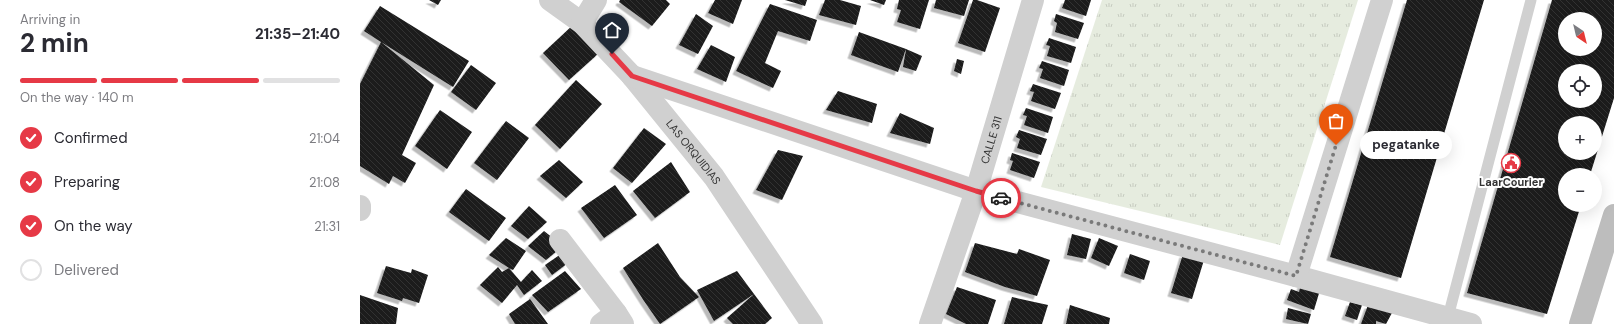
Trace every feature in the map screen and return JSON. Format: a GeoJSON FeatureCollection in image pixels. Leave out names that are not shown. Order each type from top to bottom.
{"type":"FeatureCollection","features":[{"type":"Feature","properties":{"kind":"street","name":"LAS ORQUIDIAS"},"geometry":{"type":"LineString","coordinates":[[550,0],[582,23],[632,76],[714,177],[812,324]]}},
{"type":"Feature","properties":{"kind":"street"},"geometry":{"type":"LineString","coordinates":[[582,23],[596,0]]}},
{"type":"Feature","properties":{"kind":"street","name":"CALLE 311"},"geometry":{"type":"LineString","coordinates":[[930,324],[976,191],[1032,0]]}},
{"type":"Feature","properties":{"kind":"street"},"geometry":{"type":"LineString","coordinates":[[1296,276],[1382,0]]}},
{"type":"Feature","properties":{"kind":"street"},"geometry":{"type":"LineString","coordinates":[[632,76],[976,191],[1471,324]]}},
{"type":"Feature","properties":{"kind":"street"},"geometry":{"type":"LineString","coordinates":[[1580,324],[1614,218]]}},
{"type":"Feature","properties":{"kind":"street"},"geometry":{"type":"LineString","coordinates":[[560,240],[613,320]]}},
{"type":"Feature","properties":{"kind":"lane"},"geometry":{"type":"LineString","coordinates":[[1448,317],[1531,0]]}},
{"type":"Feature","properties":{"kind":"green space"},"geometry":{"type":"Polygon","coordinates":[[[1102,0],[1358,0],[1280,245],[1041,187],[1102,0]]]}},
{"type":"Feature","properties":{"kind":"building"},"geometry":{"type":"Polygon","coordinates":[[[429,0],[441,0],[438,5],[429,0]]]}},
{"type":"Feature","properties":{"kind":"building"},"geometry":{"type":"Polygon","coordinates":[[[620,0],[666,0],[670,4],[652,26],[619,2],[620,0]]]}},
{"type":"Feature","properties":{"kind":"building"},"geometry":{"type":"Polygon","coordinates":[[[715,0],[742,0],[733,24],[708,13],[715,0]]]}},
{"type":"Feature","properties":{"kind":"building"},"geometry":{"type":"Polygon","coordinates":[[[785,0],[807,0],[805,6],[785,0]]]}},
{"type":"Feature","properties":{"kind":"building"},"geometry":{"type":"Polygon","coordinates":[[[825,0],[840,0],[861,6],[856,25],[819,15],[825,0]]]}},
{"type":"Feature","properties":{"kind":"building"},"geometry":{"type":"Polygon","coordinates":[[[870,0],[886,0],[884,5],[870,0]]]}},
{"type":"Feature","properties":{"kind":"building"},"geometry":{"type":"Polygon","coordinates":[[[899,0],[929,0],[920,29],[897,22],[901,10],[897,9],[899,0]]]}},
{"type":"Feature","properties":{"kind":"building"},"geometry":{"type":"Polygon","coordinates":[[[936,0],[969,0],[964,16],[934,8],[936,0]]]}},
{"type":"Feature","properties":{"kind":"building"},"geometry":{"type":"Polygon","coordinates":[[[973,0],[1000,8],[985,52],[958,43],[973,0]]]}},
{"type":"Feature","properties":{"kind":"building"},"geometry":{"type":"Polygon","coordinates":[[[1065,0],[1091,0],[1086,16],[1062,8],[1065,0]]]}},
{"type":"Feature","properties":{"kind":"building"},"geometry":{"type":"Polygon","coordinates":[[[1407,0],[1484,0],[1401,278],[1330,257],[1407,0]]]}},
{"type":"Feature","properties":{"kind":"building"},"geometry":{"type":"Polygon","coordinates":[[[1552,0],[1614,0],[1614,98],[1602,136],[1602,116],[1558,116],[1558,160],[1595,160],[1592,168],[1558,168],[1558,212],[1579,212],[1547,314],[1467,293],[1552,0]]]}},
{"type":"Feature","properties":{"kind":"building"},"geometry":{"type":"Polygon","coordinates":[[[770,4],[817,20],[810,41],[778,31],[765,63],[781,71],[773,88],[736,71],[770,4]]]}},
{"type":"Feature","properties":{"kind":"building"},"geometry":{"type":"Polygon","coordinates":[[[380,6],[469,61],[453,87],[364,31],[380,6]]]}},
{"type":"Feature","properties":{"kind":"building"},"geometry":{"type":"Polygon","coordinates":[[[696,14],[713,26],[698,54],[679,45],[696,14]]]}},
{"type":"Feature","properties":{"kind":"building"},"geometry":{"type":"Polygon","coordinates":[[[1056,14],[1084,23],[1078,39],[1055,32],[1057,23],[1054,21],[1056,14]]]}},
{"type":"Feature","properties":{"kind":"building"},"geometry":{"type":"Polygon","coordinates":[[[573,25],[599,53],[569,80],[543,53],[573,25]]]}},
{"type":"Feature","properties":{"kind":"building"},"geometry":{"type":"Polygon","coordinates":[[[859,32],[906,49],[898,72],[851,55],[859,32]]]}},
{"type":"Feature","properties":{"kind":"building"},"geometry":{"type":"Polygon","coordinates":[[[1049,38],[1076,47],[1071,63],[1047,56],[1050,46],[1046,45],[1049,38]]]}},
{"type":"Feature","properties":{"kind":"building"},"geometry":{"type":"Polygon","coordinates":[[[381,42],[434,85],[402,155],[416,163],[405,183],[393,176],[389,184],[360,166],[360,84],[381,42]]]}},
{"type":"Feature","properties":{"kind":"building"},"geometry":{"type":"Polygon","coordinates":[[[711,45],[735,57],[726,82],[697,69],[711,45]]]}},
{"type":"Feature","properties":{"kind":"building"},"geometry":{"type":"Polygon","coordinates":[[[906,49],[922,56],[916,71],[903,67],[906,49]]]}},
{"type":"Feature","properties":{"kind":"building"},"geometry":{"type":"Polygon","coordinates":[[[957,59],[964,61],[961,74],[954,71],[957,59]]]}},
{"type":"Feature","properties":{"kind":"building"},"geometry":{"type":"Polygon","coordinates":[[[1042,61],[1069,70],[1064,86],[1040,78],[1043,69],[1039,68],[1042,61]]]}},
{"type":"Feature","properties":{"kind":"building"},"geometry":{"type":"Polygon","coordinates":[[[471,65],[496,83],[476,110],[451,92],[471,65]]]}},
{"type":"Feature","properties":{"kind":"building"},"geometry":{"type":"Polygon","coordinates":[[[576,80],[602,104],[560,149],[535,125],[576,80]]]}},
{"type":"Feature","properties":{"kind":"building"},"geometry":{"type":"Polygon","coordinates":[[[1033,84],[1061,93],[1055,109],[1031,101],[1034,92],[1030,91],[1033,84]]]}},
{"type":"Feature","properties":{"kind":"building"},"geometry":{"type":"Polygon","coordinates":[[[838,91],[877,104],[872,123],[826,110],[838,91]]]}},
{"type":"Feature","properties":{"kind":"building"},"geometry":{"type":"Polygon","coordinates":[[[1026,108],[1053,117],[1048,133],[1024,125],[1027,116],[1023,115],[1026,108]]]}},
{"type":"Feature","properties":{"kind":"building"},"geometry":{"type":"Polygon","coordinates":[[[440,110],[472,132],[447,169],[415,146],[440,110]]]}},
{"type":"Feature","properties":{"kind":"building"},"geometry":{"type":"Polygon","coordinates":[[[900,113],[934,128],[930,144],[890,133],[900,113]]]}},
{"type":"Feature","properties":{"kind":"building"},"geometry":{"type":"Polygon","coordinates":[[[506,121],[529,138],[497,180],[474,163],[506,121]]]}},
{"type":"Feature","properties":{"kind":"building"},"geometry":{"type":"Polygon","coordinates":[[[644,128],[666,144],[632,183],[613,168],[644,128]]]}},
{"type":"Feature","properties":{"kind":"building"},"geometry":{"type":"Polygon","coordinates":[[[1019,130],[1047,139],[1041,155],[1017,148],[1020,139],[1016,137],[1019,130]]]}},
{"type":"Feature","properties":{"kind":"building"},"geometry":{"type":"Polygon","coordinates":[[[778,150],[803,156],[782,200],[756,190],[778,150]]]}},
{"type":"Feature","properties":{"kind":"building"},"geometry":{"type":"Polygon","coordinates":[[[1012,153],[1040,162],[1034,178],[1010,170],[1013,161],[1010,160],[1012,153]]]}},
{"type":"Feature","properties":{"kind":"building"},"geometry":{"type":"Polygon","coordinates":[[[559,160],[583,182],[566,198],[540,176],[559,160]]]}},
{"type":"Feature","properties":{"kind":"building"},"geometry":{"type":"Polygon","coordinates":[[[671,162],[690,192],[655,218],[633,191],[671,162]]]}},
{"type":"Feature","properties":{"kind":"building"},"geometry":{"type":"Polygon","coordinates":[[[615,185],[637,215],[604,238],[581,208],[615,185]]]}},
{"type":"Feature","properties":{"kind":"building"},"geometry":{"type":"Polygon","coordinates":[[[466,189],[506,218],[489,241],[449,212],[466,189]]]}},
{"type":"Feature","properties":{"kind":"building"},"geometry":{"type":"Polygon","coordinates":[[[529,206],[547,222],[528,239],[511,226],[529,206]]]}},
{"type":"Feature","properties":{"kind":"building"},"geometry":{"type":"Polygon","coordinates":[[[544,231],[563,246],[546,260],[528,246],[544,231]]]}},
{"type":"Feature","properties":{"kind":"building"},"geometry":{"type":"Polygon","coordinates":[[[1072,234],[1091,239],[1086,259],[1067,255],[1072,234]]]}},
{"type":"Feature","properties":{"kind":"building"},"geometry":{"type":"Polygon","coordinates":[[[506,238],[526,251],[513,270],[489,255],[506,238]]]}},
{"type":"Feature","properties":{"kind":"building"},"geometry":{"type":"Polygon","coordinates":[[[1099,238],[1118,246],[1109,266],[1091,258],[1099,238]]]}},
{"type":"Feature","properties":{"kind":"building"},"geometry":{"type":"Polygon","coordinates":[[[658,243],[680,277],[699,297],[660,324],[623,268],[658,243]]]}},
{"type":"Feature","properties":{"kind":"building"},"geometry":{"type":"Polygon","coordinates":[[[975,243],[1017,254],[1019,249],[1050,260],[1037,296],[1005,287],[965,272],[975,243]]]}},
{"type":"Feature","properties":{"kind":"building"},"geometry":{"type":"Polygon","coordinates":[[[561,254],[568,263],[552,275],[545,265],[561,254]]]}},
{"type":"Feature","properties":{"kind":"building"},"geometry":{"type":"Polygon","coordinates":[[[1130,254],[1150,261],[1144,280],[1124,273],[1130,254]]]}},
{"type":"Feature","properties":{"kind":"building"},"geometry":{"type":"Polygon","coordinates":[[[1183,254],[1204,260],[1192,299],[1171,293],[1183,254]]]}},
{"type":"Feature","properties":{"kind":"building"},"geometry":{"type":"Polygon","coordinates":[[[386,266],[411,273],[412,269],[428,275],[419,303],[403,298],[402,301],[377,293],[386,266]]]}},
{"type":"Feature","properties":{"kind":"building"},"geometry":{"type":"Polygon","coordinates":[[[498,267],[502,272],[509,268],[521,282],[532,270],[542,281],[524,295],[517,285],[502,303],[480,285],[498,267]]]}},
{"type":"Feature","properties":{"kind":"building"},"geometry":{"type":"Polygon","coordinates":[[[565,271],[581,289],[548,312],[532,295],[565,271]]]}},
{"type":"Feature","properties":{"kind":"building"},"geometry":{"type":"Polygon","coordinates":[[[737,271],[754,294],[714,321],[697,290],[737,271]]]}},
{"type":"Feature","properties":{"kind":"building"},"geometry":{"type":"Polygon","coordinates":[[[1301,284],[1320,290],[1314,310],[1287,300],[1291,289],[1299,292],[1301,284]]]}},
{"type":"Feature","properties":{"kind":"building"},"geometry":{"type":"Polygon","coordinates":[[[957,287],[996,300],[988,324],[966,324],[946,314],[957,287]]]}},
{"type":"Feature","properties":{"kind":"building"},"geometry":{"type":"Polygon","coordinates":[[[754,294],[772,318],[765,324],[733,324],[727,318],[754,294]]]}},
{"type":"Feature","properties":{"kind":"building"},"geometry":{"type":"Polygon","coordinates":[[[360,295],[398,308],[396,324],[360,324],[360,295]]]}},
{"type":"Feature","properties":{"kind":"building"},"geometry":{"type":"Polygon","coordinates":[[[1012,297],[1048,305],[1042,324],[1004,324],[1012,297]]]}},
{"type":"Feature","properties":{"kind":"building"},"geometry":{"type":"Polygon","coordinates":[[[530,299],[548,324],[515,324],[509,314],[530,299]]]}},
{"type":"Feature","properties":{"kind":"building"},"geometry":{"type":"Polygon","coordinates":[[[1350,302],[1362,305],[1357,320],[1345,316],[1350,302]]]}},
{"type":"Feature","properties":{"kind":"building"},"geometry":{"type":"Polygon","coordinates":[[[1070,305],[1110,318],[1109,324],[1066,324],[1070,305]]]}},
{"type":"Feature","properties":{"kind":"building"},"geometry":{"type":"Polygon","coordinates":[[[1368,305],[1393,311],[1386,324],[1376,321],[1376,324],[1361,324],[1368,305]]]}},
{"type":"Feature","properties":{"kind":"building"},"geometry":{"type":"Polygon","coordinates":[[[1288,308],[1311,314],[1308,324],[1286,319],[1288,308]]]}},
{"type":"Feature","properties":{"kind":"way so far"},"geometry":{"type":"LineString","coordinates":[[1001,198],[1296,276],[1336,145]]}},
{"type":"Feature","properties":{"kind":"place","name":"pegatanke"},"geometry":{"type":"Point","coordinates":[1336,145]}},
{"type":"Feature","properties":{"kind":"place","name":"LaarCourier"},"geometry":{"type":"Point","coordinates":[1511,163]}},
{"type":"Feature","properties":{"kind":"route"},"geometry":{"type":"LineString","coordinates":[[612,54],[632,76],[976,191],[1001,198]]}}]}
